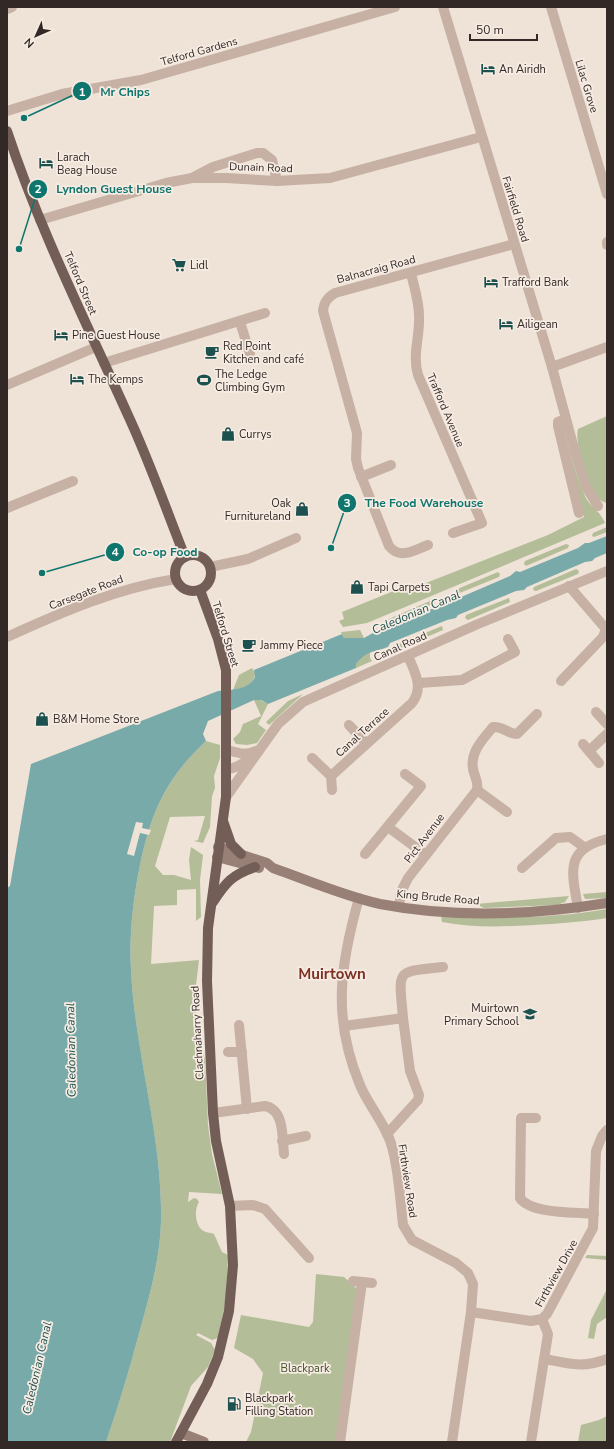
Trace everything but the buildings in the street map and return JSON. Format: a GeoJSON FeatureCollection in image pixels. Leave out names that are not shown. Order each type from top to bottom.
{"type":"FeatureCollection","features":[{"type":"Feature","properties":{"kind":"main road","name":"Telford Street"},"geometry":{"type":"LineString","coordinates":[[7,131],[10,146],[40,220],[96,347],[131,420],[185,557]]}},
{"type":"Feature","properties":{"kind":"main road"},"geometry":{"type":"LineString","coordinates":[[198,556],[203,558],[210,567],[210,579],[200,590],[188,590],[182,587],[176,579],[176,566],[185,557],[198,556]]}},
{"type":"Feature","properties":{"kind":"main road","name":"Telford Street"},"geometry":{"type":"LineString","coordinates":[[200,590],[224,664],[226,687],[227,768]]}},
{"type":"Feature","properties":{"kind":"main road","name":"Clachnaharry Road"},"geometry":{"type":"LineString","coordinates":[[179,1438],[210,1377],[224,1338],[229,1311],[233,1265],[230,1206],[216,1141],[213,1113],[207,974],[208,934],[217,852],[226,797],[227,768]]}},
{"type":"Feature","properties":{"kind":"main road"},"geometry":{"type":"LineString","coordinates":[[222,817],[230,844],[241,854]]}},
{"type":"Feature","properties":{"kind":"main road"},"geometry":{"type":"LineString","coordinates":[[212,904],[229,879],[239,872],[255,867]]}},
{"type":"Feature","properties":{"kind":"street"},"geometry":{"type":"LineString","coordinates":[[7,9],[12,7]]}},
{"type":"Feature","properties":{"kind":"street","name":"Telford Gardens"},"geometry":{"type":"LineString","coordinates":[[7,111],[62,94],[142,80],[395,7]]}},
{"type":"Feature","properties":{"kind":"street","name":"Fairfield Road"},"geometry":{"type":"LineString","coordinates":[[443,7],[481,137],[552,367],[586,487],[598,506]]}},
{"type":"Feature","properties":{"kind":"street","name":"Lilac Grove"},"geometry":{"type":"LineString","coordinates":[[551,7],[607,194]]}},
{"type":"Feature","properties":{"kind":"street","name":"Dunain Road"},"geometry":{"type":"LineString","coordinates":[[40,220],[166,183],[192,178],[277,181],[330,178],[481,137]]}},
{"type":"Feature","properties":{"kind":"street"},"geometry":{"type":"LineString","coordinates":[[192,178],[213,167],[257,153],[263,153],[272,160],[277,181]]}},
{"type":"Feature","properties":{"kind":"street","name":"Balnacraig Road"},"geometry":{"type":"LineString","coordinates":[[361,477],[356,459],[357,433],[323,311],[324,303],[328,297],[335,293],[514,244]]}},
{"type":"Feature","properties":{"kind":"street","name":"Trafford Avenue"},"geometry":{"type":"LineString","coordinates":[[411,272],[420,317],[415,354],[416,370],[483,527],[453,533]]}},
{"type":"Feature","properties":{"kind":"street"},"geometry":{"type":"LineString","coordinates":[[104,363],[265,313]]}},
{"type":"Feature","properties":{"kind":"street"},"geometry":{"type":"LineString","coordinates":[[240,322],[250,354]]}},
{"type":"Feature","properties":{"kind":"street"},"geometry":{"type":"LineString","coordinates":[[552,367],[607,346]]}},
{"type":"Feature","properties":{"kind":"street"},"geometry":{"type":"LineString","coordinates":[[7,385],[96,347]]}},
{"type":"Feature","properties":{"kind":"street"},"geometry":{"type":"LineString","coordinates":[[566,419],[558,422],[558,426],[579,514]]}},
{"type":"Feature","properties":{"kind":"street"},"geometry":{"type":"LineString","coordinates":[[391,464],[361,477],[389,546],[398,554],[405,554],[428,545]]}},
{"type":"Feature","properties":{"kind":"street"},"geometry":{"type":"LineString","coordinates":[[7,508],[73,481]]}},
{"type":"Feature","properties":{"kind":"street"},"geometry":{"type":"LineString","coordinates":[[210,567],[248,559],[296,538]]}},
{"type":"Feature","properties":{"kind":"street","name":"Canal Road"},"geometry":{"type":"LineString","coordinates":[[226,797],[278,724],[303,702],[568,586],[607,571]]}},
{"type":"Feature","properties":{"kind":"street","name":"Carsegate Road"},"geometry":{"type":"LineString","coordinates":[[7,637],[100,598],[145,584],[176,579]]}},
{"type":"Feature","properties":{"kind":"street"},"geometry":{"type":"LineString","coordinates":[[561,680],[603,637],[606,629],[568,586]]}},
{"type":"Feature","properties":{"kind":"street"},"geometry":{"type":"LineString","coordinates":[[408,656],[418,683],[456,681],[468,678],[515,652],[508,639]]}},
{"type":"Feature","properties":{"kind":"street","name":"Canal Terrace"},"geometry":{"type":"LineString","coordinates":[[331,776],[412,703],[417,696],[418,683]]}},
{"type":"Feature","properties":{"kind":"street"},"geometry":{"type":"LineString","coordinates":[[596,712],[607,724]]}},
{"type":"Feature","properties":{"kind":"street"},"geometry":{"type":"LineString","coordinates":[[507,812],[477,790],[478,785],[473,768],[473,757],[483,738],[493,727],[502,728],[512,734],[517,734],[537,714]]}},
{"type":"Feature","properties":{"kind":"street"},"geometry":{"type":"LineString","coordinates":[[349,725],[366,744]]}},
{"type":"Feature","properties":{"kind":"street"},"geometry":{"type":"LineString","coordinates":[[600,763],[586,747],[607,734]]}},
{"type":"Feature","properties":{"kind":"street"},"geometry":{"type":"LineString","coordinates":[[227,750],[241,754],[250,754],[258,751]]}},
{"type":"Feature","properties":{"kind":"street","name":"Canal Road"},"geometry":{"type":"LineString","coordinates":[[227,768],[240,765],[258,751]]}},
{"type":"Feature","properties":{"kind":"street"},"geometry":{"type":"LineString","coordinates":[[312,758],[331,776],[332,790]]}},
{"type":"Feature","properties":{"kind":"street"},"geometry":{"type":"LineString","coordinates":[[365,854],[421,786],[405,774]]}},
{"type":"Feature","properties":{"kind":"street","name":"Pict Avenue"},"geometry":{"type":"LineString","coordinates":[[399,907],[404,885],[477,790]]}},
{"type":"Feature","properties":{"kind":"street"},"geometry":{"type":"LineString","coordinates":[[388,827],[426,855]]}},
{"type":"Feature","properties":{"kind":"street"},"geometry":{"type":"LineString","coordinates":[[522,868],[537,847],[556,838],[570,837],[584,847]]}},
{"type":"Feature","properties":{"kind":"street"},"geometry":{"type":"LineString","coordinates":[[578,908],[573,869],[579,853],[584,847],[607,839]]}},
{"type":"Feature","properties":{"kind":"street","name":"King Brude Road"},"geometry":{"type":"LineString","coordinates":[[217,852],[241,854],[267,863],[273,868],[359,898],[399,907],[435,911],[492,913],[552,911],[607,903]]}},
{"type":"Feature","properties":{"kind":"street","name":"King Brude Road"},"geometry":{"type":"LineString","coordinates":[[217,852],[255,867],[266,869],[273,868]]}},
{"type":"Feature","properties":{"kind":"street","name":"Firthview Road"},"geometry":{"type":"LineString","coordinates":[[359,898],[346,947],[341,978],[344,1026],[347,1046],[360,1085],[368,1103],[392,1145],[404,1225],[407,1234],[419,1245],[456,1263],[468,1273],[472,1284],[471,1312],[452,1442]]}},
{"type":"Feature","properties":{"kind":"street"},"geometry":{"type":"LineString","coordinates":[[387,1134],[418,1100],[419,1095],[410,1071],[403,1018],[401,977],[410,971],[443,967]]}},
{"type":"Feature","properties":{"kind":"street"},"geometry":{"type":"LineString","coordinates":[[344,1026],[403,1018]]}},
{"type":"Feature","properties":{"kind":"street"},"geometry":{"type":"LineString","coordinates":[[239,1025],[247,1109]]}},
{"type":"Feature","properties":{"kind":"street"},"geometry":{"type":"LineString","coordinates":[[228,1052],[242,1052]]}},
{"type":"Feature","properties":{"kind":"street"},"geometry":{"type":"LineString","coordinates":[[213,1113],[265,1106],[272,1107],[279,1116],[284,1154]]}},
{"type":"Feature","properties":{"kind":"street"},"geometry":{"type":"LineString","coordinates":[[536,1118],[521,1118],[520,1198],[522,1202],[535,1208],[594,1214]]}},
{"type":"Feature","properties":{"kind":"street","name":"Firthview Drive"},"geometry":{"type":"LineString","coordinates":[[471,1312],[531,1321],[542,1319],[552,1308],[593,1228],[596,1151],[602,1136],[607,1130]]}},
{"type":"Feature","properties":{"kind":"street"},"geometry":{"type":"LineString","coordinates":[[282,1141],[306,1136]]}},
{"type":"Feature","properties":{"kind":"street"},"geometry":{"type":"LineString","coordinates":[[230,1206],[253,1205],[265,1209],[309,1258]]}},
{"type":"Feature","properties":{"kind":"street"},"geometry":{"type":"LineString","coordinates":[[340,1442],[363,1282]]}},
{"type":"Feature","properties":{"kind":"street"},"geometry":{"type":"LineString","coordinates":[[531,1442],[548,1334],[542,1319]]}},
{"type":"Feature","properties":{"kind":"street"},"geometry":{"type":"LineString","coordinates":[[544,1359],[581,1366],[594,1364],[607,1359]]}},
{"type":"Feature","properties":{"kind":"street"},"geometry":{"type":"LineString","coordinates":[[179,1438],[204,1442]]}},
{"type":"Feature","properties":{"kind":"green space"},"geometry":{"type":"Polygon","coordinates":[[[607,416],[607,503],[599,499],[586,476],[577,436],[578,429],[607,416]]]}},
{"type":"Feature","properties":{"kind":"green space"},"geometry":{"type":"Polygon","coordinates":[[[563,429],[584,494],[605,523],[367,623],[343,627],[339,621],[344,619],[342,612],[401,588],[403,592],[548,535],[584,517],[567,455],[563,429]]]}},
{"type":"Feature","properties":{"kind":"green space"},"geometry":{"type":"Polygon","coordinates":[[[607,527],[607,532],[594,537],[592,536],[593,533],[607,527]]]}},
{"type":"Feature","properties":{"kind":"green space"},"geometry":{"type":"Polygon","coordinates":[[[566,544],[569,545],[568,548],[526,566],[524,564],[525,561],[566,544]]]}},
{"type":"Feature","properties":{"kind":"green space"},"geometry":{"type":"Polygon","coordinates":[[[576,569],[579,571],[578,574],[536,591],[533,590],[534,587],[576,569]]]}},
{"type":"Feature","properties":{"kind":"green space"},"geometry":{"type":"Polygon","coordinates":[[[498,572],[500,574],[499,577],[457,594],[455,593],[455,590],[498,572]]]}},
{"type":"Feature","properties":{"kind":"green space"},"geometry":{"type":"Polygon","coordinates":[[[509,598],[510,602],[468,620],[465,618],[466,615],[509,598]]]}},
{"type":"Feature","properties":{"kind":"green space"},"geometry":{"type":"Polygon","coordinates":[[[430,601],[432,603],[431,605],[390,622],[388,621],[389,619],[430,601]]]}},
{"type":"Feature","properties":{"kind":"green space"},"geometry":{"type":"Polygon","coordinates":[[[442,626],[443,630],[401,648],[399,646],[399,644],[442,626]]]}},
{"type":"Feature","properties":{"kind":"green space"},"geometry":{"type":"Polygon","coordinates":[[[360,630],[364,638],[344,638],[341,632],[360,630]]]}},
{"type":"Feature","properties":{"kind":"green space"},"geometry":{"type":"Polygon","coordinates":[[[370,652],[370,658],[372,661],[356,668],[355,665],[361,657],[370,652]]]}},
{"type":"Feature","properties":{"kind":"green space"},"geometry":{"type":"Polygon","coordinates":[[[252,668],[255,673],[253,680],[244,687],[233,690],[239,675],[252,668]]]}},
{"type":"Feature","properties":{"kind":"green space"},"geometry":{"type":"Polygon","coordinates":[[[303,694],[269,725],[266,722],[288,701],[303,694]]]}},
{"type":"Feature","properties":{"kind":"green space"},"geometry":{"type":"Polygon","coordinates":[[[258,699],[268,704],[258,724],[266,730],[257,743],[247,745],[236,744],[233,739],[240,732],[243,724],[261,716],[254,700],[258,699]]]}},
{"type":"Feature","properties":{"kind":"green space"},"geometry":{"type":"Polygon","coordinates":[[[206,741],[220,745],[220,758],[214,776],[215,788],[212,796],[210,827],[203,843],[194,841],[198,840],[205,816],[170,817],[155,866],[163,875],[174,875],[191,880],[189,860],[191,847],[203,855],[200,880],[201,917],[196,921],[196,889],[177,890],[177,905],[154,906],[151,964],[199,960],[195,993],[197,1029],[205,1060],[208,1125],[212,1154],[222,1194],[189,1192],[188,1202],[194,1198],[197,1199],[199,1202],[196,1208],[198,1224],[202,1230],[214,1234],[222,1252],[228,1255],[226,1300],[218,1338],[212,1340],[198,1333],[196,1335],[211,1343],[215,1350],[208,1367],[191,1386],[170,1442],[106,1442],[128,1372],[151,1290],[157,1263],[161,1222],[158,1159],[138,1033],[131,970],[131,930],[135,891],[145,845],[155,812],[162,797],[180,769],[206,741]]]}},
{"type":"Feature","properties":{"kind":"green space"},"geometry":{"type":"Polygon","coordinates":[[[607,892],[607,898],[585,899],[583,894],[607,892]]]}},
{"type":"Feature","properties":{"kind":"green space"},"geometry":{"type":"Polygon","coordinates":[[[569,896],[565,902],[557,905],[484,908],[476,904],[569,896]]]}},
{"type":"Feature","properties":{"kind":"green space"},"geometry":{"type":"Polygon","coordinates":[[[607,909],[607,918],[525,926],[469,926],[442,922],[441,916],[545,916],[566,915],[607,909]]]}},
{"type":"Feature","properties":{"kind":"green space"},"geometry":{"type":"Polygon","coordinates":[[[587,1255],[607,1256],[607,1260],[585,1258],[587,1255]]]}},
{"type":"Feature","properties":{"kind":"green space","name":"Blackpark"},"geometry":{"type":"Polygon","coordinates":[[[316,1274],[344,1277],[357,1289],[336,1442],[246,1442],[251,1432],[263,1373],[253,1359],[234,1348],[241,1315],[309,1327],[313,1322],[316,1274]]]}},
{"type":"Feature","properties":{"kind":"green space"},"geometry":{"type":"Polygon","coordinates":[[[607,1289],[607,1317],[597,1324],[594,1339],[588,1338],[591,1320],[607,1289]]]}},
{"type":"Feature","properties":{"kind":"green space"},"geometry":{"type":"Polygon","coordinates":[[[607,1416],[607,1442],[578,1442],[581,1425],[607,1416]]]}},
{"type":"Feature","properties":{"kind":"water","name":"Caledonian Canal"},"geometry":{"type":"Polygon","coordinates":[[[607,536],[607,553],[595,558],[592,561],[585,562],[527,587],[524,590],[516,591],[458,615],[456,618],[447,620],[390,643],[388,647],[370,652],[356,664],[356,668],[268,704],[261,700],[254,700],[208,721],[203,734],[206,741],[180,769],[170,783],[155,812],[140,865],[134,904],[131,930],[131,970],[138,1033],[158,1159],[161,1222],[159,1249],[154,1276],[136,1344],[106,1442],[7,1442],[7,888],[10,886],[31,764],[218,691],[233,690],[244,687],[248,685],[255,677],[254,670],[342,634],[344,638],[364,638],[380,629],[385,629],[441,605],[448,600],[452,601],[510,576],[516,571],[520,572],[578,548],[585,543],[589,543],[607,536]]]}},
{"type":"Feature","properties":{"kind":"pier"},"geometry":{"type":"Polygon","coordinates":[[[136,822],[143,823],[142,828],[151,830],[149,835],[140,833],[134,856],[127,854],[136,822]]]}},
{"type":"Feature","properties":{"kind":"place","name":"An Airidh"},"geometry":{"type":"Point","coordinates":[488,69]}},
{"type":"Feature","properties":{"kind":"place","name":"Mr Chips"},"geometry":{"type":"Point","coordinates":[24,118]}},
{"type":"Feature","properties":{"kind":"place","name":"Larach Beag House"},"geometry":{"type":"Point","coordinates":[46,163]}},
{"type":"Feature","properties":{"kind":"place","name":"Lyndon Guest House"},"geometry":{"type":"Point","coordinates":[19,249]}},
{"type":"Feature","properties":{"kind":"place","name":"Lidl"},"geometry":{"type":"Point","coordinates":[179,265]}},
{"type":"Feature","properties":{"kind":"place","name":"Trafford Bank"},"geometry":{"type":"Point","coordinates":[491,282]}},
{"type":"Feature","properties":{"kind":"place","name":"Ailigean"},"geometry":{"type":"Point","coordinates":[506,324]}},
{"type":"Feature","properties":{"kind":"place","name":"Pine Guest House"},"geometry":{"type":"Point","coordinates":[61,335]}},
{"type":"Feature","properties":{"kind":"place","name":"Red Point Kitchen and café"},"geometry":{"type":"Point","coordinates":[212,352]}},
{"type":"Feature","properties":{"kind":"place","name":"The Kemps"},"geometry":{"type":"Point","coordinates":[77,379]}},
{"type":"Feature","properties":{"kind":"place","name":"The Ledge Climbing Gym"},"geometry":{"type":"Point","coordinates":[204,380]}},
{"type":"Feature","properties":{"kind":"place","name":"Currys"},"geometry":{"type":"Point","coordinates":[228,434]}},
{"type":"Feature","properties":{"kind":"place","name":"Oak Furnitureland"},"geometry":{"type":"Point","coordinates":[302,509]}},
{"type":"Feature","properties":{"kind":"place","name":"The Food Warehouse"},"geometry":{"type":"Point","coordinates":[331,548]}},
{"type":"Feature","properties":{"kind":"place","name":"Co-op Food"},"geometry":{"type":"Point","coordinates":[42,573]}},
{"type":"Feature","properties":{"kind":"place","name":"Tapi Carpets"},"geometry":{"type":"Point","coordinates":[357,587]}},
{"type":"Feature","properties":{"kind":"place","name":"Jammy Piece"},"geometry":{"type":"Point","coordinates":[249,645]}},
{"type":"Feature","properties":{"kind":"place","name":"B&M Home Store"},"geometry":{"type":"Point","coordinates":[42,719]}},
{"type":"Feature","properties":{"kind":"place","name":"Muirtown Primary School"},"geometry":{"type":"Point","coordinates":[530,1014]}},
{"type":"Feature","properties":{"kind":"place","name":"Blackpark Filling Station"},"geometry":{"type":"Point","coordinates":[234,1404]}},
{"type":"Feature","properties":{"kind":"district","name":"Muirtown"},"geometry":{"type":"Point","coordinates":[332,974]}}]}
